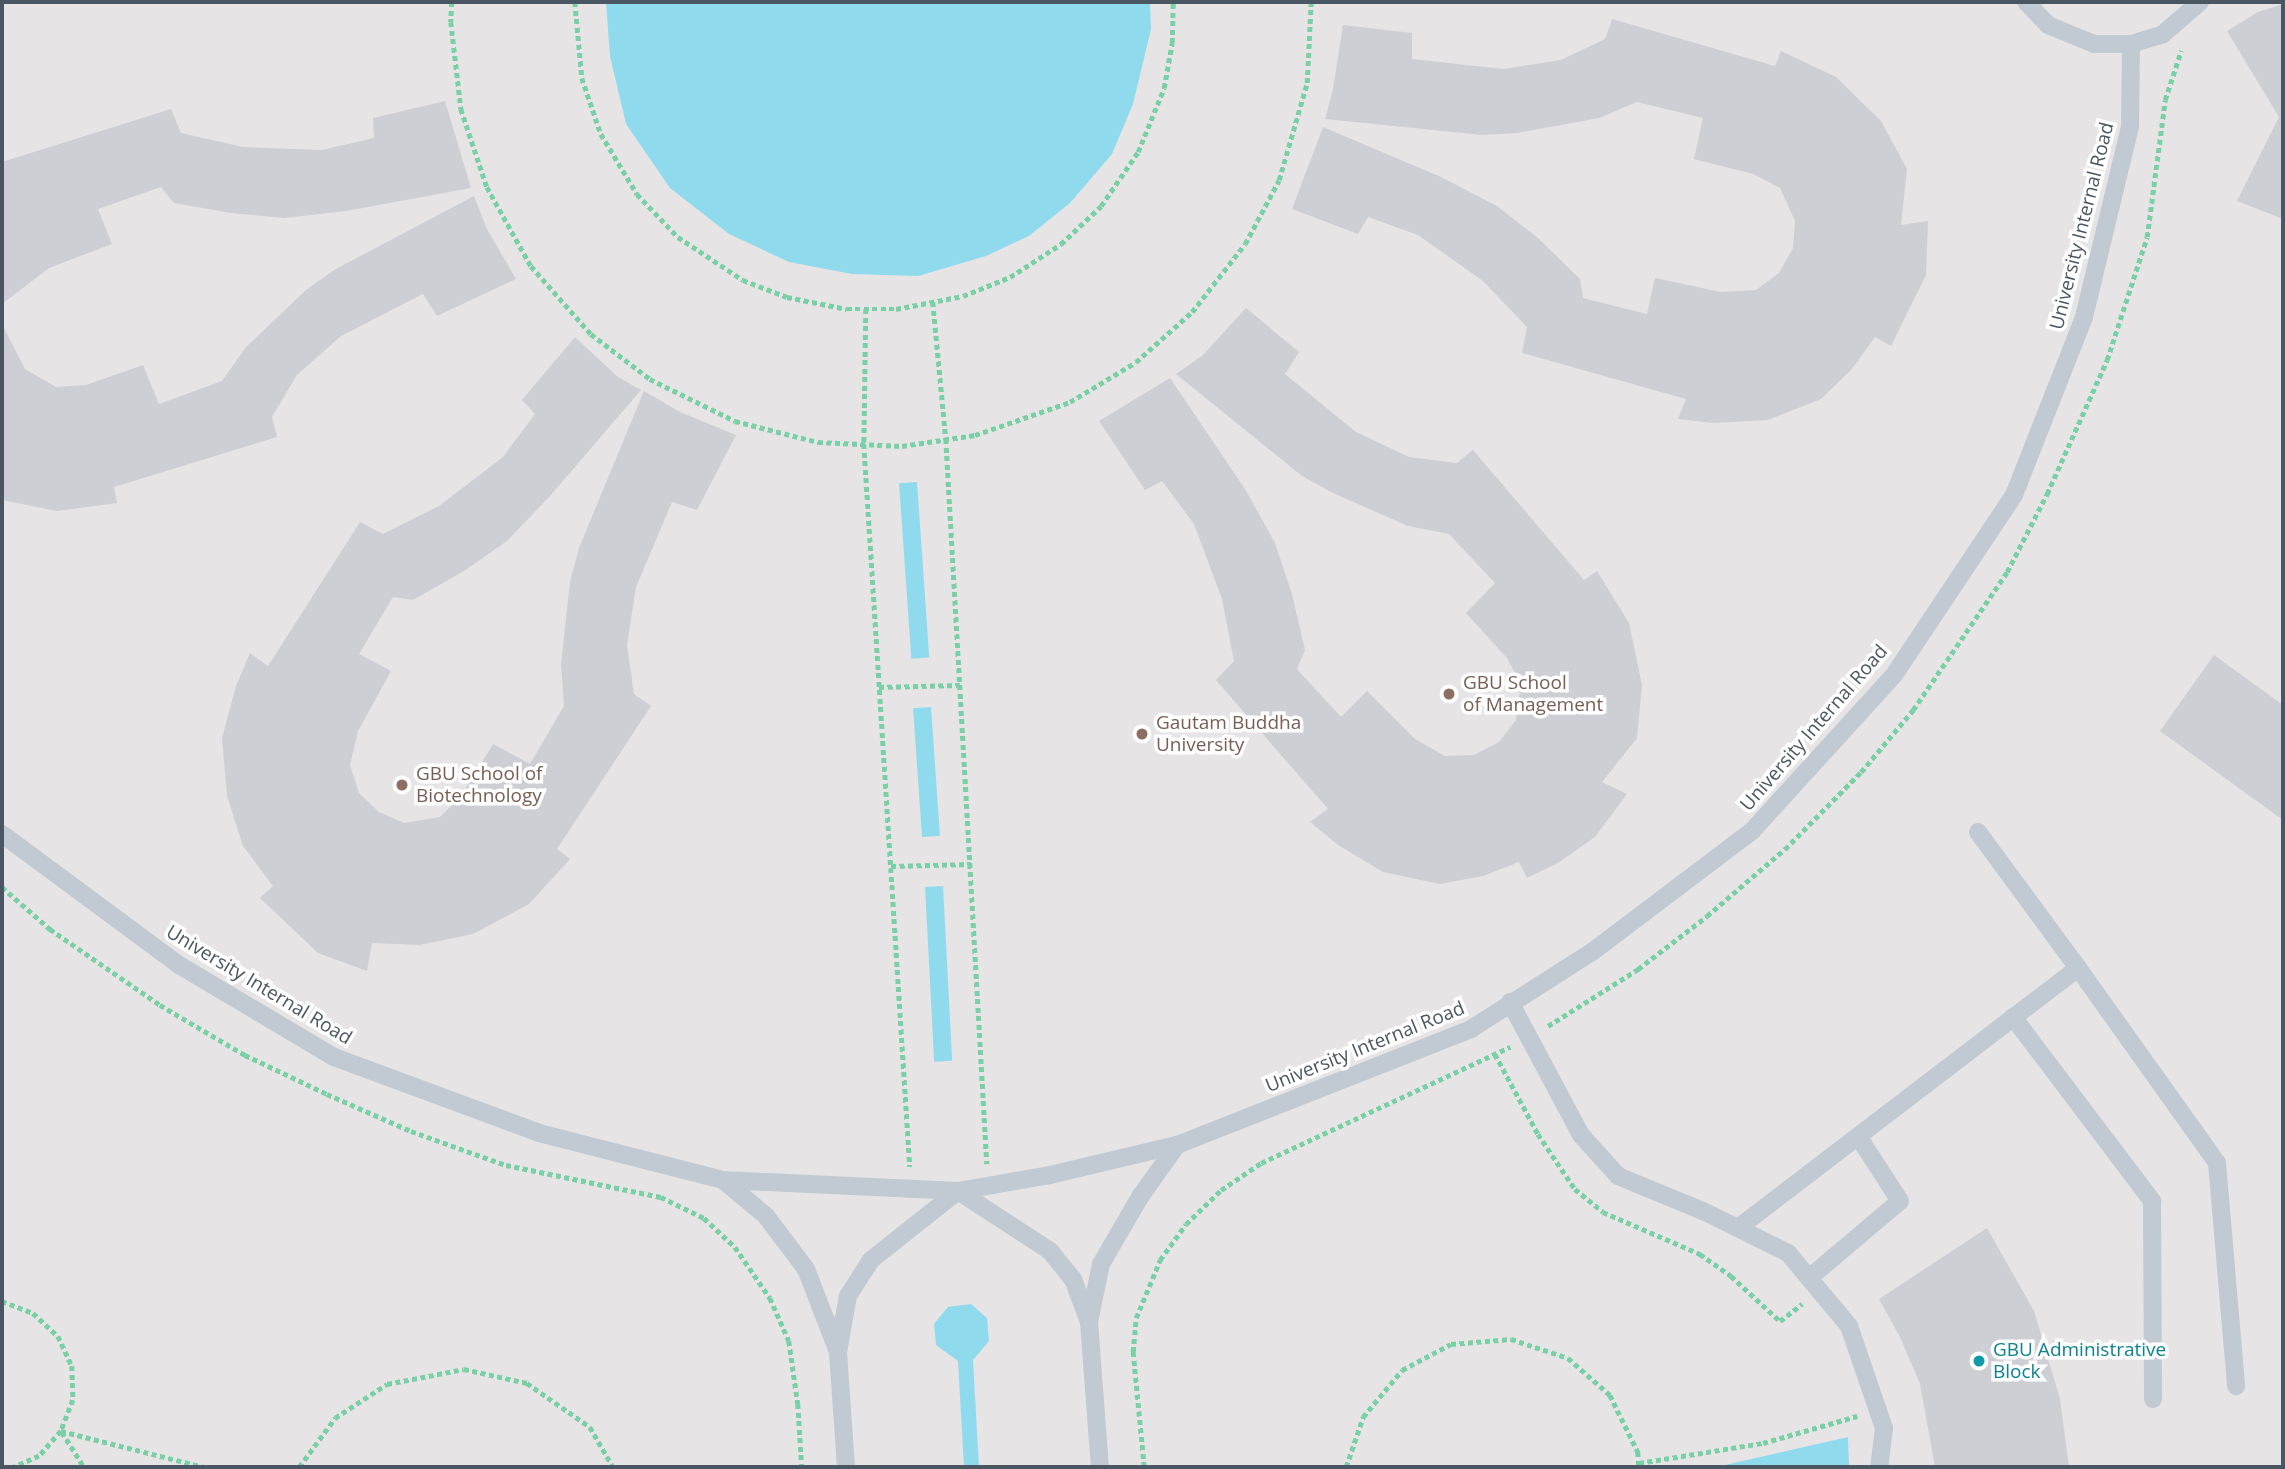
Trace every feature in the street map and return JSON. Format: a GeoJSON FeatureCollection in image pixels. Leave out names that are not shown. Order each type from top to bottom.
{"type":"FeatureCollection","features":[{"type":"Feature","properties":{"kind":"lane"},"geometry":{"type":"LineString","coordinates":[[2026,2],[2048,25],[2094,44],[2131,44],[2163,34],[2200,2]]}},
{"type":"Feature","properties":{"kind":"lane","name":"University Internal Road"},"geometry":{"type":"LineString","coordinates":[[2,834],[179,965],[334,1057],[539,1133],[723,1180],[958,1191],[1050,1175],[1177,1145],[1471,1029],[1592,952],[1752,831],[1894,674],[2014,495],[2084,317],[2130,127],[2131,44]]}},
{"type":"Feature","properties":{"kind":"lane"},"geometry":{"type":"LineString","coordinates":[[1978,832],[2217,1163],[2236,1386]]}},
{"type":"Feature","properties":{"kind":"lane"},"geometry":{"type":"LineString","coordinates":[[1738,1228],[2078,968]]}},
{"type":"Feature","properties":{"kind":"lane"},"geometry":{"type":"LineString","coordinates":[[1510,1002],[1581,1135],[1618,1176],[1738,1228],[1788,1253],[1849,1326],[1884,1429],[1879,1467]]}},
{"type":"Feature","properties":{"kind":"lane"},"geometry":{"type":"LineString","coordinates":[[2013,1017],[2152,1201],[2152,1399]]}},
{"type":"Feature","properties":{"kind":"lane"},"geometry":{"type":"LineString","coordinates":[[1809,1278],[1900,1200],[1858,1136]]}},
{"type":"Feature","properties":{"kind":"lane","name":"University Internal Road"},"geometry":{"type":"LineString","coordinates":[[1100,1467],[1089,1322],[1101,1264],[1140,1197],[1177,1145]]}},
{"type":"Feature","properties":{"kind":"lane","name":"University Internal Road"},"geometry":{"type":"LineString","coordinates":[[723,1180],[766,1216],[806,1269],[838,1352]]}},
{"type":"Feature","properties":{"kind":"lane"},"geometry":{"type":"LineString","coordinates":[[846,1467],[838,1352],[848,1296],[871,1260],[958,1191]]}},
{"type":"Feature","properties":{"kind":"lane","name":"University Internal Road"},"geometry":{"type":"LineString","coordinates":[[958,1191],[1050,1251],[1073,1279],[1089,1322]]}},
{"type":"Feature","properties":{"kind":"path"},"geometry":{"type":"LineString","coordinates":[[452,2],[451,22],[461,109],[487,187],[531,266],[591,334],[650,379],[736,421],[818,442],[902,446],[975,435],[1070,402],[1136,362],[1192,312],[1245,244],[1279,180],[1307,83],[1311,2]]}},
{"type":"Feature","properties":{"kind":"path"},"geometry":{"type":"LineString","coordinates":[[575,2],[582,78],[601,134],[637,194],[678,237],[743,280],[787,298],[847,309],[895,309],[963,296],[1010,277],[1061,244],[1101,206],[1138,152],[1164,88],[1172,43],[1173,2]]}},
{"type":"Feature","properties":{"kind":"path"},"geometry":{"type":"LineString","coordinates":[[1144,1467],[1133,1352],[1136,1318],[1160,1260],[1186,1224],[1221,1190],[1262,1163],[1529,1038],[1638,969],[1707,916],[1785,849],[1861,772],[1913,710],[2007,572],[2047,494],[2107,360],[2147,237],[2165,100],[2179,54],[2186,45]]}},
{"type":"Feature","properties":{"kind":"path"},"geometry":{"type":"LineString","coordinates":[[933,302],[946,439],[989,1185]]}},
{"type":"Feature","properties":{"kind":"path"},"geometry":{"type":"LineString","coordinates":[[866,309],[864,444],[911,1188]]}},
{"type":"Feature","properties":{"kind":"path"},"geometry":{"type":"LineString","coordinates":[[879,687],[960,685]]}},
{"type":"Feature","properties":{"kind":"path"},"geometry":{"type":"LineString","coordinates":[[891,866],[971,864]]}},
{"type":"Feature","properties":{"kind":"path"},"geometry":{"type":"LineString","coordinates":[[2,887],[50,929],[160,1005],[245,1055],[327,1094],[411,1131],[506,1165],[661,1197],[704,1219],[735,1247],[770,1298],[789,1341],[798,1404],[802,1467]]}},
{"type":"Feature","properties":{"kind":"path"},"geometry":{"type":"LineString","coordinates":[[2,1301],[33,1313],[58,1336],[72,1366],[73,1400],[61,1431],[39,1456],[14,1467]]}},
{"type":"Feature","properties":{"kind":"path"},"geometry":{"type":"LineString","coordinates":[[1346,1467],[1363,1417],[1402,1370],[1451,1344],[1511,1339],[1567,1358],[1611,1395],[1638,1452],[1639,1465],[1763,1443],[1878,1410]]}},
{"type":"Feature","properties":{"kind":"path"},"geometry":{"type":"LineString","coordinates":[[299,1467],[335,1418],[387,1384],[464,1369],[527,1383],[590,1427],[614,1467]]}},
{"type":"Feature","properties":{"kind":"path"},"geometry":{"type":"LineString","coordinates":[[61,1431],[84,1467]]}},
{"type":"Feature","properties":{"kind":"path"},"geometry":{"type":"LineString","coordinates":[[61,1431],[204,1467]]}},
{"type":"Feature","properties":{"kind":"shaded area","name":"Gautam Buddha University"},"geometry":{"type":"Polygon","coordinates":[[[2,2],[2283,2],[2283,1467],[2,1467],[2,2]]]}},
{"type":"Feature","properties":{"kind":"water"},"geometry":{"type":"Polygon","coordinates":[[[606,2],[1150,2],[1151,29],[1133,104],[1112,154],[1070,203],[1029,236],[986,256],[918,276],[852,274],[789,262],[729,234],[670,188],[626,124],[610,56],[606,2]]]}},
{"type":"Feature","properties":{"kind":"water"},"geometry":{"type":"Polygon","coordinates":[[[917,482],[929,658],[911,659],[899,483],[917,482]]]}},
{"type":"Feature","properties":{"kind":"water"},"geometry":{"type":"Polygon","coordinates":[[[931,707],[940,836],[922,837],[913,708],[931,707]]]}},
{"type":"Feature","properties":{"kind":"water"},"geometry":{"type":"Polygon","coordinates":[[[943,886],[952,1061],[934,1062],[925,887],[943,886]]]}},
{"type":"Feature","properties":{"kind":"water"},"geometry":{"type":"Polygon","coordinates":[[[971,1304],[987,1318],[989,1341],[973,1360],[979,1467],[964,1467],[958,1361],[936,1345],[934,1324],[948,1307],[971,1304]]]}},
{"type":"Feature","properties":{"kind":"water"},"geometry":{"type":"Polygon","coordinates":[[[1848,1437],[1849,1467],[1725,1467],[1725,1465],[1848,1437]]]}},
{"type":"Feature","properties":{"kind":"building"},"geometry":{"type":"Polygon","coordinates":[[[2283,4],[2283,219],[2237,201],[2279,117],[2227,31],[2258,12],[2283,4]]]}},
{"type":"Feature","properties":{"kind":"building"},"geometry":{"type":"Polygon","coordinates":[[[1612,19],[1775,66],[1781,51],[1836,77],[1881,121],[1907,169],[1901,225],[1928,221],[1926,275],[1891,346],[1875,337],[1852,369],[1821,399],[1768,420],[1714,423],[1678,419],[1686,399],[1522,353],[1527,327],[1483,281],[1418,235],[1368,217],[1358,234],[1292,209],[1323,127],[1441,177],[1497,206],[1538,238],[1580,279],[1583,298],[1647,314],[1655,278],[1721,292],[1756,290],[1779,273],[1793,248],[1795,221],[1780,188],[1753,174],[1694,159],[1703,118],[1637,102],[1599,118],[1517,133],[1482,135],[1325,119],[1333,89],[1343,25],[1412,33],[1412,59],[1503,69],[1561,60],[1605,39],[1612,19]]]}},
{"type":"Feature","properties":{"kind":"building"},"geometry":{"type":"Polygon","coordinates":[[[445,101],[471,188],[346,211],[284,218],[231,213],[174,203],[161,187],[98,209],[112,244],[49,268],[2,304],[2,162],[171,109],[181,133],[243,147],[322,150],[374,138],[373,118],[445,101]]]}},
{"type":"Feature","properties":{"kind":"building"},"geometry":{"type":"Polygon","coordinates":[[[474,196],[487,229],[516,279],[437,316],[423,294],[341,336],[297,375],[272,417],[277,437],[114,487],[117,503],[57,511],[2,500],[2,324],[25,369],[56,387],[86,385],[143,365],[159,404],[222,381],[246,347],[306,290],[334,270],[474,196]]]}},
{"type":"Feature","properties":{"kind":"building"},"geometry":{"type":"Polygon","coordinates":[[[1246,308],[1299,352],[1285,374],[1356,432],[1409,457],[1457,463],[1473,450],[1584,580],[1597,571],[1629,623],[1642,685],[1637,738],[1602,782],[1627,794],[1595,837],[1558,863],[1527,878],[1519,862],[1483,876],[1440,884],[1383,872],[1338,845],[1310,822],[1328,809],[1216,680],[1234,661],[1222,599],[1194,524],[1162,481],[1145,490],[1099,421],[1170,378],[1245,489],[1275,543],[1292,594],[1305,650],[1297,669],[1341,717],[1367,691],[1415,739],[1445,756],[1474,755],[1499,742],[1516,720],[1521,684],[1507,658],[1466,613],[1495,583],[1449,534],[1408,526],[1333,493],[1302,476],[1176,374],[1203,355],[1246,308]]]}},
{"type":"Feature","properties":{"kind":"building"},"geometry":{"type":"Polygon","coordinates":[[[575,337],[618,377],[641,390],[550,496],[507,541],[464,571],[413,600],[393,597],[359,654],[391,671],[358,731],[350,765],[359,793],[379,812],[404,823],[440,817],[461,796],[493,744],[530,764],[564,706],[561,664],[570,582],[579,548],[644,391],[680,412],[736,435],[697,510],[672,502],[636,587],[627,645],[634,694],[651,706],[557,849],[570,859],[529,904],[473,934],[420,945],[372,943],[367,971],[318,953],[260,898],[273,886],[243,846],[227,796],[222,738],[236,686],[250,653],[268,666],[360,522],[383,534],[439,506],[503,457],[535,414],[522,400],[575,337]]]}},
{"type":"Feature","properties":{"kind":"building"},"geometry":{"type":"Polygon","coordinates":[[[2214,655],[2283,705],[2283,820],[2160,731],[2214,655]]]}},
{"type":"Feature","properties":{"kind":"building","name":"GBU Administrative Block"},"geometry":{"type":"Polygon","coordinates":[[[1987,1228],[2034,1311],[2060,1399],[2069,1467],[1935,1467],[1920,1384],[1900,1337],[1879,1299],[1987,1228]]]}},
{"type":"Feature","properties":{"kind":"place","name":"GBU School of Management"},"geometry":{"type":"Point","coordinates":[1449,694]}},
{"type":"Feature","properties":{"kind":"place","name":"Gautam Buddha University"},"geometry":{"type":"Point","coordinates":[1142,734]}},
{"type":"Feature","properties":{"kind":"place","name":"GBU School of Biotechnology"},"geometry":{"type":"Point","coordinates":[402,785]}},
{"type":"Feature","properties":{"kind":"place","name":"GBU Administrative Block"},"geometry":{"type":"Point","coordinates":[1979,1361]}}]}
